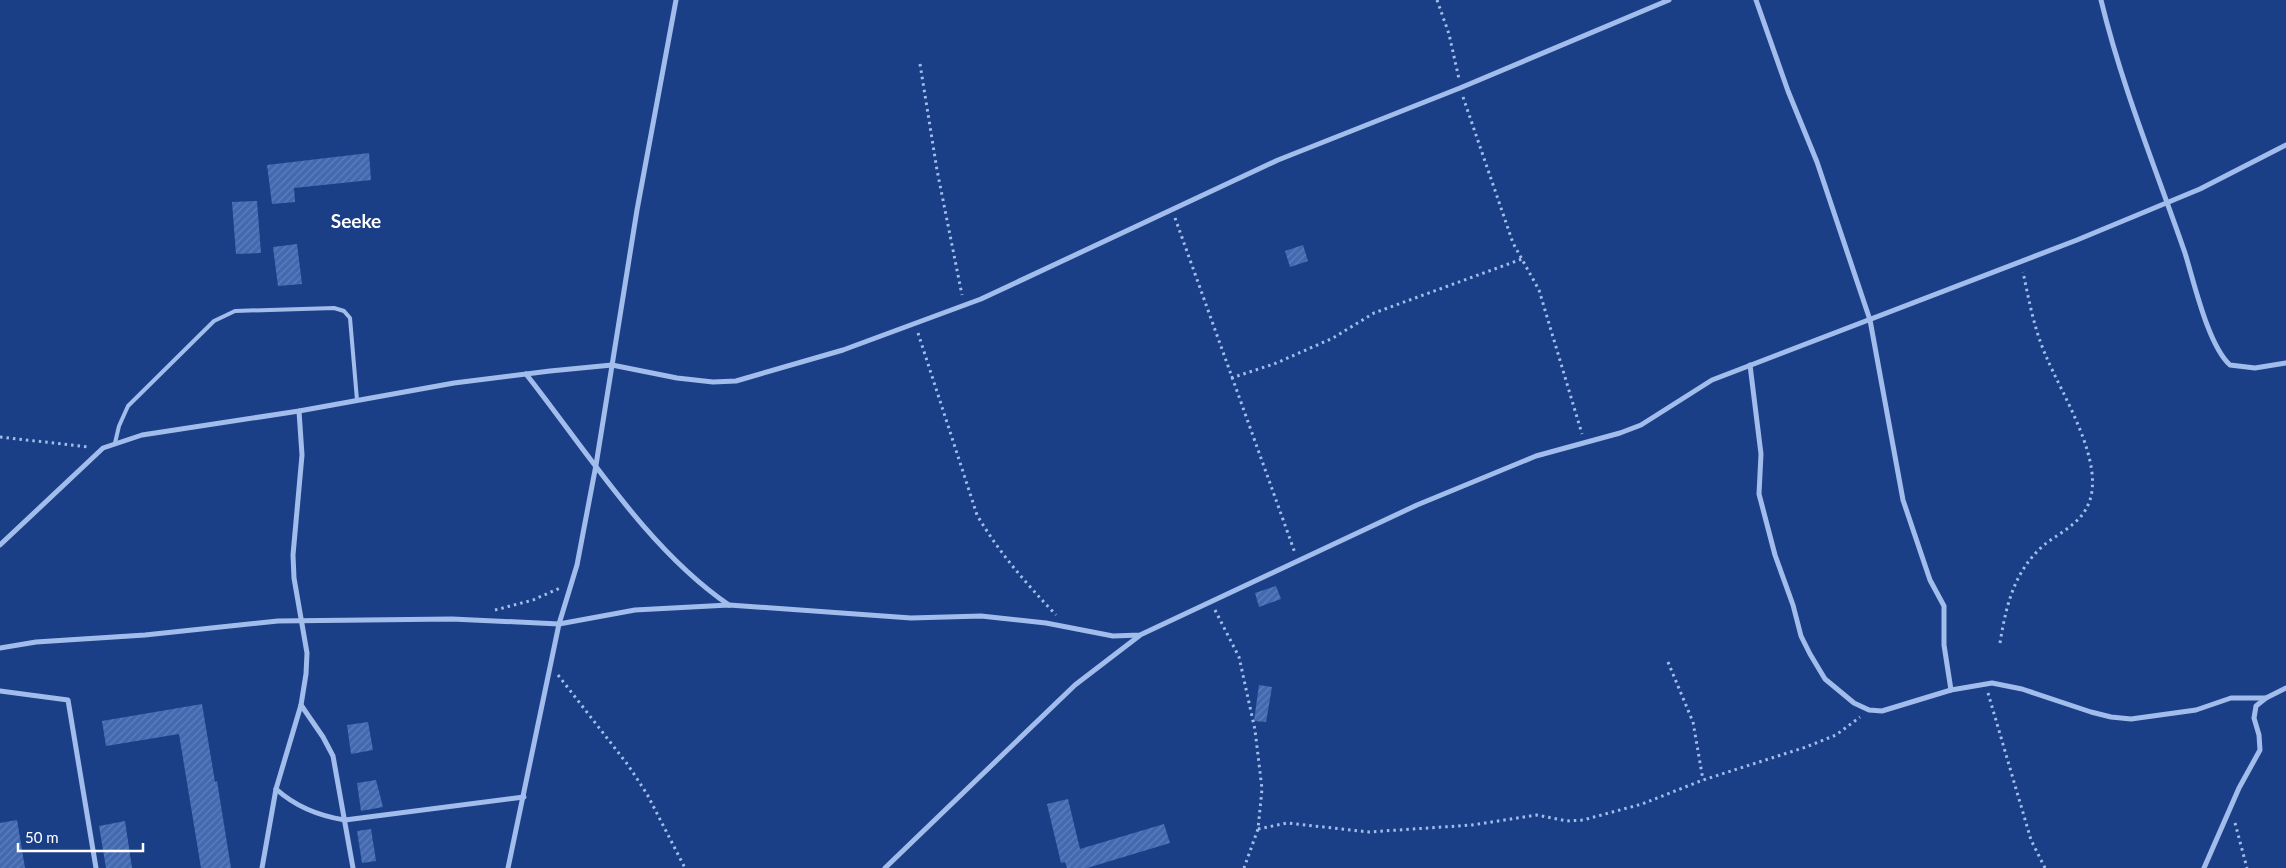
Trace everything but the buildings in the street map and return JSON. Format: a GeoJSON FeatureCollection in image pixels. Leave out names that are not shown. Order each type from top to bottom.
{"type":"FeatureCollection","features":[{"type":"Feature","properties":{"kind":"street"},"geometry":{"type":"LineString","coordinates":[[508,868],[559,624],[572,581],[596,465],[637,210],[676,0]]}},
{"type":"Feature","properties":{"kind":"street"},"geometry":{"type":"LineString","coordinates":[[0,545],[103,448],[115,443],[182,428],[299,412],[454,383],[526,374],[612,366],[713,382],[736,381],[843,350],[964,305],[1278,160],[1460,88],[1669,0]]}},
{"type":"Feature","properties":{"kind":"street"},"geometry":{"type":"LineString","coordinates":[[1756,0],[1788,91],[1812,147],[1870,320],[1903,500],[1930,580],[1944,606],[1944,646],[1952,690]]}},
{"type":"Feature","properties":{"kind":"street"},"geometry":{"type":"LineString","coordinates":[[2101,0],[2128,92],[2166,203],[2208,324],[2225,360],[2230,365],[2242,368],[2286,363]]}},
{"type":"Feature","properties":{"kind":"street"},"geometry":{"type":"LineString","coordinates":[[885,868],[1075,684],[1140,635],[1417,505],[1536,456],[1641,425],[1712,380],[2166,203],[2200,189],[2286,145]]}},
{"type":"Feature","properties":{"kind":"street"},"geometry":{"type":"LineString","coordinates":[[1750,365],[1761,454],[1758,494],[1775,555],[1793,605],[1801,636],[1825,679],[1854,703],[1869,710],[1882,711],[1898,708],[1952,690],[1984,684],[2002,684],[2091,712],[2131,719],[2196,710],[2231,698],[2266,698]]}},
{"type":"Feature","properties":{"kind":"street"},"geometry":{"type":"LineString","coordinates":[[526,374],[636,516],[694,578],[729,605]]}},
{"type":"Feature","properties":{"kind":"street"},"geometry":{"type":"LineString","coordinates":[[262,868],[276,789],[302,705],[307,653],[294,578],[293,556],[302,455],[299,412]]}},
{"type":"Feature","properties":{"kind":"street"},"geometry":{"type":"LineString","coordinates":[[0,648],[70,639],[146,636],[278,622],[452,619],[559,624],[636,610],[729,605],[911,618],[981,616],[1017,619],[1113,636],[1140,635]]}},
{"type":"Feature","properties":{"kind":"street"},"geometry":{"type":"LineString","coordinates":[[2204,868],[2260,750],[2254,713],[2256,706],[2266,698],[2286,688]]}},
{"type":"Feature","properties":{"kind":"street"},"geometry":{"type":"LineString","coordinates":[[0,691],[68,700],[96,868]]}},
{"type":"Feature","properties":{"kind":"street"},"geometry":{"type":"LineString","coordinates":[[302,705],[323,737],[332,756],[346,820],[353,868]]}},
{"type":"Feature","properties":{"kind":"street"},"geometry":{"type":"LineString","coordinates":[[276,789],[287,799],[306,809],[328,817],[346,820],[524,796]]}},
{"type":"Feature","properties":{"kind":"lane"},"geometry":{"type":"LineString","coordinates":[[115,443],[119,426],[128,406],[144,387],[214,321],[235,311],[334,308],[344,311],[350,318],[357,400]]}},
{"type":"Feature","properties":{"kind":"path"},"geometry":{"type":"LineString","coordinates":[[1437,0],[1449,34],[1460,88],[1513,243],[1538,290],[1585,442]]}},
{"type":"Feature","properties":{"kind":"path"},"geometry":{"type":"LineString","coordinates":[[920,64],[937,170],[964,305]]}},
{"type":"Feature","properties":{"kind":"path"},"geometry":{"type":"LineString","coordinates":[[1173,210],[1297,561]]}},
{"type":"Feature","properties":{"kind":"path"},"geometry":{"type":"LineString","coordinates":[[1231,378],[1274,364],[1333,338],[1374,313],[1522,259]]}},
{"type":"Feature","properties":{"kind":"path"},"geometry":{"type":"LineString","coordinates":[[2000,643],[2008,602],[2026,564],[2043,546],[2070,527],[2081,515],[2088,506],[2092,491],[2092,470],[2083,437],[2046,356],[2034,321],[2020,261]]}},
{"type":"Feature","properties":{"kind":"path"},"geometry":{"type":"LineString","coordinates":[[915,324],[977,515],[992,541],[1015,572],[1068,628]]}},
{"type":"Feature","properties":{"kind":"path"},"geometry":{"type":"LineString","coordinates":[[0,437],[44,444],[103,448]]}},
{"type":"Feature","properties":{"kind":"path"},"geometry":{"type":"LineString","coordinates":[[493,610],[540,597],[572,581]]}},
{"type":"Feature","properties":{"kind":"path"},"geometry":{"type":"LineString","coordinates":[[1211,602],[1239,657],[1255,730],[1262,789],[1258,829],[1244,868]]}},
{"type":"Feature","properties":{"kind":"path"},"geometry":{"type":"LineString","coordinates":[[1668,662],[1693,722],[1703,780]]}},
{"type":"Feature","properties":{"kind":"path"},"geometry":{"type":"LineString","coordinates":[[551,666],[628,765],[647,794],[685,868]]}},
{"type":"Feature","properties":{"kind":"path"},"geometry":{"type":"LineString","coordinates":[[1984,684],[2031,840],[2045,868]]}},
{"type":"Feature","properties":{"kind":"path"},"geometry":{"type":"LineString","coordinates":[[1258,829],[1288,823],[1369,832],[1472,825],[1537,815],[1568,821],[1583,820],[1642,804],[1703,780],[1836,735],[1869,710]]}},
{"type":"Feature","properties":{"kind":"path"},"geometry":{"type":"LineString","coordinates":[[2232,806],[2242,857],[2247,868]]}},
{"type":"Feature","properties":{"kind":"district","name":"Seeke"},"geometry":{"type":"Point","coordinates":[356,220]}}]}
